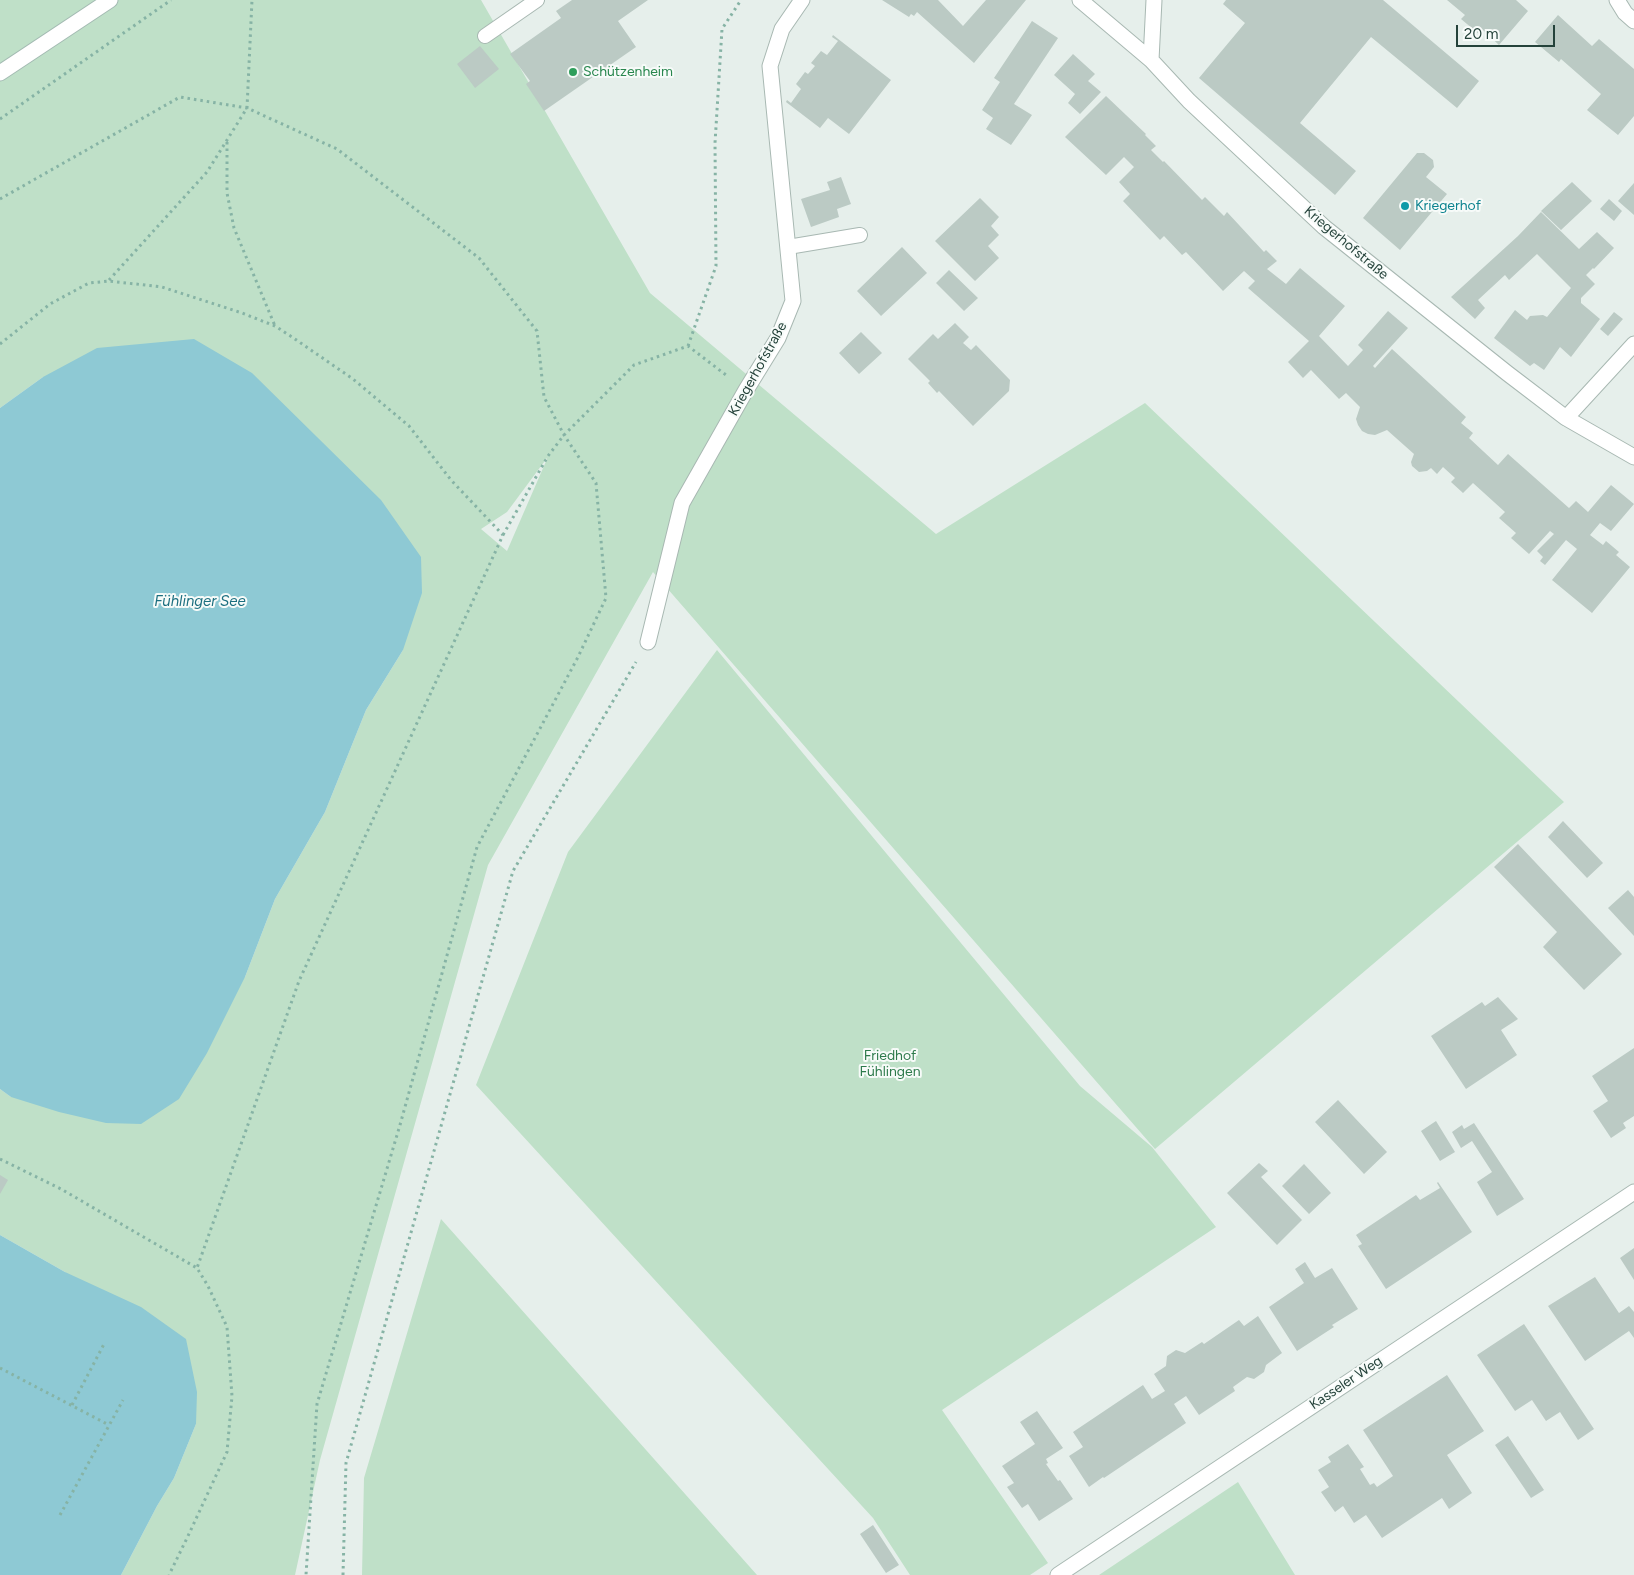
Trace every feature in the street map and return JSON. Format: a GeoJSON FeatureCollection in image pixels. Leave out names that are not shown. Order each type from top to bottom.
{"type":"FeatureCollection","features":[{"type":"Feature","properties":{"kind":"street"},"geometry":{"type":"LineString","coordinates":[[0,73],[110,0]]}},
{"type":"Feature","properties":{"kind":"street","name":"Kriegerhofstraße"},"geometry":{"type":"LineString","coordinates":[[648,642],[682,503],[746,390],[778,338],[794,301],[770,66],[782,29],[802,0]]}},
{"type":"Feature","properties":{"kind":"street","name":"Kriegerhofstraße"},"geometry":{"type":"LineString","coordinates":[[1080,0],[1151,60],[1189,101],[1324,227],[1566,418],[1634,457]]}},
{"type":"Feature","properties":{"kind":"street"},"geometry":{"type":"LineString","coordinates":[[1151,60],[1154,0]]}},
{"type":"Feature","properties":{"kind":"street"},"geometry":{"type":"LineString","coordinates":[[1617,0],[1625,13],[1634,21]]}},
{"type":"Feature","properties":{"kind":"street"},"geometry":{"type":"LineString","coordinates":[[1566,418],[1634,344]]}},
{"type":"Feature","properties":{"kind":"street","name":"Kasseler Weg"},"geometry":{"type":"LineString","coordinates":[[1058,1575],[1634,1192]]}},
{"type":"Feature","properties":{"kind":"lane"},"geometry":{"type":"LineString","coordinates":[[485,36],[537,0]]}},
{"type":"Feature","properties":{"kind":"lane"},"geometry":{"type":"LineString","coordinates":[[788,247],[860,235]]}},
{"type":"Feature","properties":{"kind":"path"},"geometry":{"type":"LineString","coordinates":[[0,119],[172,0]]}},
{"type":"Feature","properties":{"kind":"path"},"geometry":{"type":"LineString","coordinates":[[108,281],[207,172],[247,108],[252,0]]}},
{"type":"Feature","properties":{"kind":"path"},"geometry":{"type":"LineString","coordinates":[[688,346],[716,266],[715,143],[722,29],[740,0]]}},
{"type":"Feature","properties":{"kind":"path"},"geometry":{"type":"LineString","coordinates":[[0,199],[180,97],[247,108],[337,149],[479,258],[537,332],[544,397],[564,436],[596,483],[606,598],[578,657],[477,847],[400,1125],[317,1404],[306,1575]]}},
{"type":"Feature","properties":{"kind":"path"},"geometry":{"type":"LineString","coordinates":[[227,141],[227,193],[234,228],[275,326]]}},
{"type":"Feature","properties":{"kind":"path"},"geometry":{"type":"LineString","coordinates":[[0,344],[50,304],[89,283],[108,281],[162,287],[242,313],[275,326],[353,379],[409,426],[451,480],[503,535]]}},
{"type":"Feature","properties":{"kind":"path"},"geometry":{"type":"LineString","coordinates":[[688,346],[746,390]]}},
{"type":"Feature","properties":{"kind":"path"},"geometry":{"type":"LineString","coordinates":[[197,1268],[299,981],[503,535],[548,456],[564,436],[634,364],[688,346]]}},
{"type":"Feature","properties":{"kind":"path"},"geometry":{"type":"LineString","coordinates":[[343,1575],[346,1463],[513,871],[648,642]]}},
{"type":"Feature","properties":{"kind":"path"},"geometry":{"type":"LineString","coordinates":[[0,1158],[61,1189],[197,1268],[208,1286],[227,1327],[232,1396],[227,1452],[169,1575]]}},
{"type":"Feature","properties":{"kind":"path"},"geometry":{"type":"LineString","coordinates":[[72,1406],[104,1344]]}},
{"type":"Feature","properties":{"kind":"path"},"geometry":{"type":"LineString","coordinates":[[0,1368],[109,1425]]}},
{"type":"Feature","properties":{"kind":"path"},"geometry":{"type":"LineString","coordinates":[[60,1515],[123,1400]]}},
{"type":"Feature","properties":{"kind":"green space"},"geometry":{"type":"Polygon","coordinates":[[[0,0],[481,0],[650,293],[936,534],[1145,403],[1564,802],[1155,1149],[653,572],[488,865],[320,1460],[295,1575],[121,1575],[174,1478],[196,1424],[65,1272],[0,1235],[0,1089],[11,1097],[245,977],[275,899],[325,812],[366,710],[403,650],[43,377],[0,408],[0,0]],[[547,459],[507,512],[481,529],[507,551],[547,459]]]}},
{"type":"Feature","properties":{"kind":"green space","name":"Friedhof Fühlingen"},"geometry":{"type":"Polygon","coordinates":[[[717,650],[1080,1086],[1152,1147],[1216,1227],[942,1410],[1048,1563],[1030,1575],[910,1575],[873,1518],[476,1085],[568,852],[717,650]]]}},
{"type":"Feature","properties":{"kind":"green space"},"geometry":{"type":"Polygon","coordinates":[[[441,1219],[757,1575],[362,1575],[364,1478],[441,1219]]]}},
{"type":"Feature","properties":{"kind":"green space"},"geometry":{"type":"Polygon","coordinates":[[[1238,1482],[1295,1575],[1099,1575],[1238,1482]]]}},
{"type":"Feature","properties":{"kind":"water","name":"Fühlinger See"},"geometry":{"type":"Polygon","coordinates":[[[194,339],[252,373],[381,500],[421,557],[422,593],[403,650],[366,710],[325,812],[275,899],[245,977],[207,1053],[179,1099],[141,1124],[106,1123],[59,1112],[11,1097],[0,1089],[0,408],[43,377],[97,348],[194,339]]]}},
{"type":"Feature","properties":{"kind":"water"},"geometry":{"type":"Polygon","coordinates":[[[0,1235],[65,1272],[141,1307],[186,1339],[197,1392],[196,1424],[174,1478],[121,1575],[0,1575],[0,1235]]]}},
{"type":"Feature","properties":{"kind":"building"},"geometry":{"type":"Polygon","coordinates":[[[572,0],[648,0],[618,21],[636,47],[544,111],[526,84],[530,81],[510,54],[561,18],[556,11],[572,0]]]}},
{"type":"Feature","properties":{"kind":"building"},"geometry":{"type":"Polygon","coordinates":[[[882,0],[938,0],[963,26],[986,0],[1026,0],[974,63],[917,12],[914,16],[911,14],[909,17],[882,0]]]}},
{"type":"Feature","properties":{"kind":"building"},"geometry":{"type":"Polygon","coordinates":[[[1226,0],[1383,0],[1479,81],[1457,108],[1371,37],[1300,123],[1356,171],[1335,195],[1199,78],[1245,23],[1223,4],[1226,0]]]}},
{"type":"Feature","properties":{"kind":"building"},"geometry":{"type":"Polygon","coordinates":[[[1447,0],[1516,0],[1528,11],[1499,45],[1483,30],[1479,34],[1461,19],[1465,15],[1447,0]]]}},
{"type":"Feature","properties":{"kind":"building"},"geometry":{"type":"Polygon","coordinates":[[[1558,15],[1592,46],[1599,39],[1634,69],[1634,116],[1618,135],[1587,110],[1601,94],[1561,59],[1559,62],[1535,42],[1558,15]]]}},
{"type":"Feature","properties":{"kind":"building"},"geometry":{"type":"Polygon","coordinates":[[[1032,21],[1058,38],[1014,104],[1032,115],[1011,145],[986,129],[993,118],[982,110],[1000,82],[994,78],[1032,21]]]}},
{"type":"Feature","properties":{"kind":"building"},"geometry":{"type":"Polygon","coordinates":[[[833,35],[891,80],[849,134],[828,118],[820,128],[786,102],[787,100],[791,103],[801,89],[796,84],[805,72],[808,74],[815,66],[811,63],[821,51],[827,55],[838,41],[832,37],[833,35]]]}},
{"type":"Feature","properties":{"kind":"building"},"geometry":{"type":"Polygon","coordinates":[[[480,46],[499,69],[475,88],[457,64],[480,46]]]}},
{"type":"Feature","properties":{"kind":"building"},"geometry":{"type":"Polygon","coordinates":[[[1073,54],[1095,74],[1088,81],[1101,92],[1080,114],[1068,103],[1075,94],[1054,75],[1073,54]]]}},
{"type":"Feature","properties":{"kind":"building"},"geometry":{"type":"Polygon","coordinates":[[[1106,96],[1146,134],[1156,146],[1151,150],[1202,200],[1205,197],[1224,216],[1227,212],[1264,252],[1266,250],[1277,261],[1267,269],[1286,284],[1300,268],[1345,306],[1319,336],[1348,366],[1363,350],[1358,345],[1388,311],[1408,328],[1373,366],[1375,368],[1392,349],[1466,417],[1461,423],[1473,433],[1469,438],[1498,465],[1508,454],[1569,508],[1576,501],[1588,512],[1611,485],[1634,504],[1611,531],[1600,523],[1590,535],[1603,545],[1606,541],[1619,552],[1616,555],[1630,567],[1592,613],[1552,580],[1577,549],[1566,540],[1545,565],[1540,561],[1543,557],[1537,551],[1554,534],[1550,531],[1529,554],[1511,538],[1516,533],[1499,518],[1505,512],[1473,483],[1463,493],[1451,482],[1455,478],[1443,467],[1437,474],[1431,468],[1427,471],[1419,472],[1412,466],[1411,462],[1414,454],[1387,430],[1375,435],[1362,431],[1356,419],[1360,407],[1346,393],[1339,399],[1311,370],[1303,378],[1288,362],[1309,341],[1248,288],[1255,281],[1244,271],[1223,291],[1186,252],[1182,255],[1164,236],[1160,240],[1123,201],[1130,194],[1119,182],[1134,167],[1124,157],[1106,175],[1065,137],[1106,96]]]}},
{"type":"Feature","properties":{"kind":"building","name":"Kriegerhof"},"geometry":{"type":"Polygon","coordinates":[[[1417,153],[1424,153],[1433,160],[1434,167],[1426,177],[1447,194],[1400,250],[1363,218],[1417,153]]]}},
{"type":"Feature","properties":{"kind":"building"},"geometry":{"type":"Polygon","coordinates":[[[841,177],[851,204],[837,209],[839,217],[811,227],[801,199],[830,190],[827,182],[841,177]]]}},
{"type":"Feature","properties":{"kind":"building"},"geometry":{"type":"Polygon","coordinates":[[[1572,182],[1592,201],[1561,230],[1541,211],[1572,182]]]}},
{"type":"Feature","properties":{"kind":"building"},"geometry":{"type":"Polygon","coordinates":[[[1634,183],[1634,215],[1618,201],[1634,183]]]}},
{"type":"Feature","properties":{"kind":"building"},"geometry":{"type":"Polygon","coordinates":[[[980,198],[999,217],[991,226],[999,235],[988,246],[999,258],[975,281],[935,241],[980,198]]]}},
{"type":"Feature","properties":{"kind":"building"},"geometry":{"type":"Polygon","coordinates":[[[1609,199],[1622,211],[1614,221],[1600,209],[1609,199]]]}},
{"type":"Feature","properties":{"kind":"building"},"geometry":{"type":"Polygon","coordinates":[[[1541,212],[1579,249],[1597,232],[1614,248],[1586,275],[1595,284],[1581,298],[1581,303],[1600,319],[1571,357],[1560,347],[1544,370],[1534,363],[1530,366],[1494,338],[1515,310],[1527,320],[1530,316],[1543,315],[1547,317],[1571,288],[1537,254],[1509,280],[1505,275],[1478,300],[1485,308],[1475,319],[1451,297],[1518,236],[1541,212]]]}},
{"type":"Feature","properties":{"kind":"building"},"geometry":{"type":"Polygon","coordinates":[[[902,247],[927,273],[881,316],[857,291],[902,247]]]}},
{"type":"Feature","properties":{"kind":"building"},"geometry":{"type":"Polygon","coordinates":[[[949,270],[978,298],[964,311],[936,283],[949,270]]]}},
{"type":"Feature","properties":{"kind":"building"},"geometry":{"type":"Polygon","coordinates":[[[1614,312],[1623,319],[1608,336],[1600,329],[1614,312]]]}},
{"type":"Feature","properties":{"kind":"building"},"geometry":{"type":"Polygon","coordinates":[[[955,323],[969,337],[963,343],[971,350],[976,345],[1010,380],[1009,391],[973,426],[939,391],[937,393],[928,383],[930,381],[908,359],[933,334],[938,339],[955,323]]]}},
{"type":"Feature","properties":{"kind":"building"},"geometry":{"type":"Polygon","coordinates":[[[861,332],[882,353],[859,374],[839,353],[861,332]]]}},
{"type":"Feature","properties":{"kind":"building"},"geometry":{"type":"Polygon","coordinates":[[[1563,821],[1603,863],[1587,878],[1548,837],[1563,821]]]}},
{"type":"Feature","properties":{"kind":"building"},"geometry":{"type":"Polygon","coordinates":[[[1518,844],[1622,954],[1584,990],[1543,947],[1557,932],[1494,867],[1518,844]]]}},
{"type":"Feature","properties":{"kind":"building"},"geometry":{"type":"Polygon","coordinates":[[[1628,890],[1634,897],[1634,936],[1608,908],[1628,890]]]}},
{"type":"Feature","properties":{"kind":"building"},"geometry":{"type":"Polygon","coordinates":[[[1498,997],[1518,1019],[1501,1030],[1517,1055],[1466,1089],[1431,1036],[1482,1002],[1485,1006],[1498,997]]]}},
{"type":"Feature","properties":{"kind":"building"},"geometry":{"type":"Polygon","coordinates":[[[1634,1048],[1634,1116],[1623,1123],[1626,1128],[1611,1138],[1593,1111],[1608,1101],[1592,1076],[1634,1048]]]}},
{"type":"Feature","properties":{"kind":"building"},"geometry":{"type":"Polygon","coordinates":[[[1338,1100],[1387,1152],[1364,1174],[1315,1122],[1338,1100]]]}},
{"type":"Feature","properties":{"kind":"building"},"geometry":{"type":"Polygon","coordinates":[[[1436,1121],[1455,1152],[1440,1161],[1421,1131],[1436,1121]]]}},
{"type":"Feature","properties":{"kind":"building"},"geometry":{"type":"Polygon","coordinates":[[[1474,1123],[1524,1199],[1497,1216],[1477,1182],[1492,1172],[1472,1141],[1461,1148],[1452,1132],[1462,1125],[1464,1129],[1474,1123]]]}},
{"type":"Feature","properties":{"kind":"building"},"geometry":{"type":"Polygon","coordinates":[[[1259,1163],[1268,1171],[1261,1177],[1302,1220],[1277,1245],[1227,1193],[1259,1163]]]}},
{"type":"Feature","properties":{"kind":"building"},"geometry":{"type":"Polygon","coordinates":[[[1304,1164],[1331,1193],[1309,1214],[1282,1186],[1304,1164]]]}},
{"type":"Feature","properties":{"kind":"building"},"geometry":{"type":"Polygon","coordinates":[[[0,1175],[8,1180],[0,1194],[0,1175]]]}},
{"type":"Feature","properties":{"kind":"building"},"geometry":{"type":"Polygon","coordinates":[[[1438,1182],[1472,1232],[1386,1289],[1358,1246],[1362,1244],[1356,1235],[1416,1195],[1420,1200],[1440,1188],[1438,1182]]]}},
{"type":"Feature","properties":{"kind":"building"},"geometry":{"type":"Polygon","coordinates":[[[1634,1248],[1634,1280],[1620,1258],[1634,1248]]]}},
{"type":"Feature","properties":{"kind":"building"},"geometry":{"type":"Polygon","coordinates":[[[1305,1262],[1315,1278],[1332,1268],[1358,1309],[1332,1325],[1334,1327],[1297,1351],[1269,1307],[1304,1283],[1295,1269],[1305,1262]]]}},
{"type":"Feature","properties":{"kind":"building"},"geometry":{"type":"Polygon","coordinates":[[[1595,1277],[1619,1313],[1629,1306],[1634,1312],[1634,1338],[1629,1331],[1585,1361],[1548,1306],[1595,1277]]]}},
{"type":"Feature","properties":{"kind":"building"},"geometry":{"type":"Polygon","coordinates":[[[1258,1316],[1282,1353],[1266,1365],[1264,1372],[1254,1379],[1247,1377],[1233,1387],[1235,1391],[1199,1415],[1186,1396],[1174,1404],[1186,1423],[1089,1487],[1069,1456],[1083,1447],[1073,1432],[1143,1385],[1152,1399],[1165,1391],[1154,1374],[1166,1366],[1167,1356],[1176,1350],[1185,1353],[1202,1342],[1204,1344],[1239,1320],[1244,1326],[1258,1316]]]}},
{"type":"Feature","properties":{"kind":"building"},"geometry":{"type":"Polygon","coordinates":[[[1524,1324],[1594,1429],[1578,1440],[1560,1412],[1546,1421],[1532,1400],[1515,1411],[1477,1355],[1524,1324]]]}},
{"type":"Feature","properties":{"kind":"building"},"geometry":{"type":"Polygon","coordinates":[[[1447,1375],[1484,1431],[1447,1455],[1472,1493],[1449,1509],[1442,1498],[1382,1538],[1366,1515],[1354,1523],[1343,1506],[1335,1512],[1321,1492],[1329,1487],[1318,1470],[1331,1462],[1328,1457],[1348,1444],[1364,1467],[1360,1469],[1370,1485],[1374,1483],[1377,1487],[1393,1476],[1363,1430],[1447,1375]]]}},
{"type":"Feature","properties":{"kind":"building"},"geometry":{"type":"Polygon","coordinates":[[[1037,1411],[1063,1448],[1046,1459],[1048,1463],[1046,1464],[1073,1499],[1039,1521],[1028,1504],[1022,1508],[1007,1487],[1014,1483],[1002,1466],[1035,1444],[1020,1422],[1037,1411]]]}},
{"type":"Feature","properties":{"kind":"building"},"geometry":{"type":"Polygon","coordinates":[[[1508,1436],[1544,1490],[1531,1498],[1495,1445],[1508,1436]]]}},
{"type":"Feature","properties":{"kind":"building"},"geometry":{"type":"Polygon","coordinates":[[[873,1525],[899,1565],[886,1573],[860,1534],[873,1525]]]}},
{"type":"Feature","properties":{"kind":"place","name":"Schützenheim"},"geometry":{"type":"Point","coordinates":[573,72]}},
{"type":"Feature","properties":{"kind":"place","name":"Kriegerhof"},"geometry":{"type":"Point","coordinates":[1405,206]}}]}
